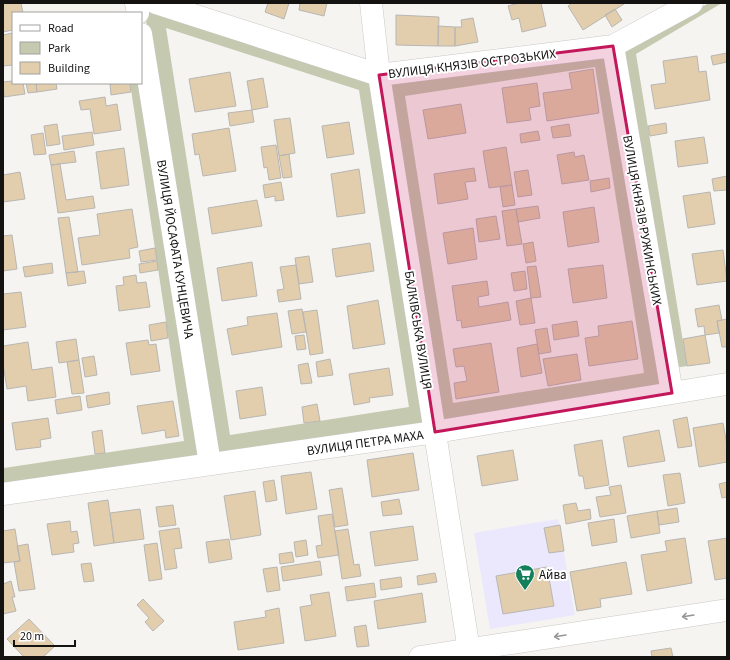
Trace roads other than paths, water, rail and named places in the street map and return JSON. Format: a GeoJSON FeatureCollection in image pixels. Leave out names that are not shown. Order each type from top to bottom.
{"type":"FeatureCollection","features":[{"type":"Feature","properties":{"kind":"street","name":"ВУЛИЦЯ КНЯЗІВ ОСТРОЗЬКИХ"},"geometry":{"type":"LineString","coordinates":[[156,3],[379,75],[613,46],[692,3]]}},
{"type":"Feature","properties":{"kind":"street","name":"БАЛКІВСЬКА ВУЛИЦЯ"},"geometry":{"type":"LineString","coordinates":[[371,3],[379,75],[436,432],[469,654]]}},
{"type":"Feature","properties":{"kind":"street","name":"ВУЛИЦЯ ЙОСАФАТА КУНЦЕВИЧА"},"geometry":{"type":"LineString","coordinates":[[142,40],[210,464]]}},
{"type":"Feature","properties":{"kind":"street","name":"ВУЛИЦЯ КНЯЗІВ РУЖИНСЬКИХ"},"geometry":{"type":"LineString","coordinates":[[613,46],[672,393]]}},
{"type":"Feature","properties":{"kind":"street","name":"ВУЛИЦЯ ПЕТРА МАХА"},"geometry":{"type":"LineString","coordinates":[[3,494],[436,432],[727,384]]}},
{"type":"Feature","properties":{"kind":"street"},"geometry":{"type":"LineString","coordinates":[[420,657],[469,654],[727,610]]}},
{"type":"Feature","properties":{"kind":"place","name":"Айва"},"geometry":{"type":"Point","coordinates":[525,591]}}]}
